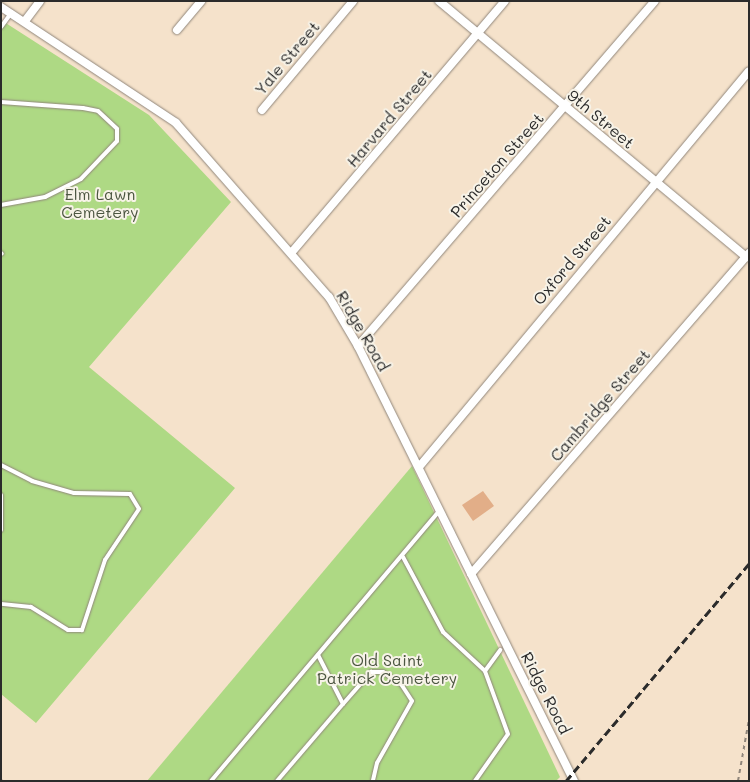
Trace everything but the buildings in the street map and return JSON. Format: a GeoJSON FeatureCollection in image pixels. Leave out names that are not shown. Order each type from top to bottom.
{"type":"FeatureCollection","features":[{"type":"Feature","properties":{"kind":"street"},"geometry":{"type":"LineString","coordinates":[[25,22],[40,1]]}},
{"type":"Feature","properties":{"kind":"street"},"geometry":{"type":"LineString","coordinates":[[177,30],[201,1]]}},
{"type":"Feature","properties":{"kind":"street","name":"Yale Street"},"geometry":{"type":"LineString","coordinates":[[262,110],[353,1]]}},
{"type":"Feature","properties":{"kind":"street","name":"9th Street"},"geometry":{"type":"LineString","coordinates":[[439,1],[566,108],[748,255]]}},
{"type":"Feature","properties":{"kind":"street","name":"Harvard Street"},"geometry":{"type":"LineString","coordinates":[[292,252],[505,1]]}},
{"type":"Feature","properties":{"kind":"street","name":"Princeton Street"},"geometry":{"type":"LineString","coordinates":[[358,346],[566,108],[655,1]]}},
{"type":"Feature","properties":{"kind":"street","name":"Ridge Road"},"geometry":{"type":"LineString","coordinates":[[1,7],[166,114],[292,252],[329,298],[358,346],[573,778]]}},
{"type":"Feature","properties":{"kind":"street","name":"Oxford Street"},"geometry":{"type":"LineString","coordinates":[[418,467],[655,181],[749,71]]}},
{"type":"Feature","properties":{"kind":"street","name":"Cambridge Street"},"geometry":{"type":"LineString","coordinates":[[471,574],[748,255]]}},
{"type":"Feature","properties":{"kind":"lane"},"geometry":{"type":"LineString","coordinates":[[1,27],[11,13]]}},
{"type":"Feature","properties":{"kind":"lane"},"geometry":{"type":"LineString","coordinates":[[1,102],[98,111],[117,129],[117,141],[82,179],[44,197],[1,205]]}},
{"type":"Feature","properties":{"kind":"lane"},"geometry":{"type":"LineString","coordinates":[[1,465],[32,481],[74,493],[130,494],[139,510],[105,560],[82,630],[68,630],[31,607],[1,604]]}},
{"type":"Feature","properties":{"kind":"lane"},"geometry":{"type":"LineString","coordinates":[[1,495],[1,530]]}},
{"type":"Feature","properties":{"kind":"lane"},"geometry":{"type":"LineString","coordinates":[[211,781],[404,557],[440,510]]}},
{"type":"Feature","properties":{"kind":"lane"},"geometry":{"type":"LineString","coordinates":[[404,557],[443,632],[485,672],[508,734],[475,781]]}},
{"type":"Feature","properties":{"kind":"lane"},"geometry":{"type":"LineString","coordinates":[[485,672],[500,650]]}},
{"type":"Feature","properties":{"kind":"lane"},"geometry":{"type":"LineString","coordinates":[[318,655],[343,704]]}},
{"type":"Feature","properties":{"kind":"lane"},"geometry":{"type":"LineString","coordinates":[[277,781],[371,672],[383,672],[401,684],[412,701],[377,763],[373,781]]}},
{"type":"Feature","properties":{"kind":"lane"},"geometry":{"type":"LineString","coordinates":[[283,774],[283,781]]}},
{"type":"Feature","properties":{"kind":"path"},"geometry":{"type":"LineString","coordinates":[[738,781],[749,719]]}},
{"type":"Feature","properties":{"kind":"green space","name":"Elm Lawn Cemetery"},"geometry":{"type":"Polygon","coordinates":[[[1,20],[149,115],[231,202],[89,367],[235,488],[36,723],[1,694],[1,20]]]}},
{"type":"Feature","properties":{"kind":"green space","name":"Old Saint Patrick Cemetery"},"geometry":{"type":"Polygon","coordinates":[[[412,466],[560,777],[556,781],[147,781],[412,466]]]}},
{"type":"Feature","properties":{"kind":"railway"},"geometry":{"type":"LineString","coordinates":[[566,781],[749,564]]}}]}
